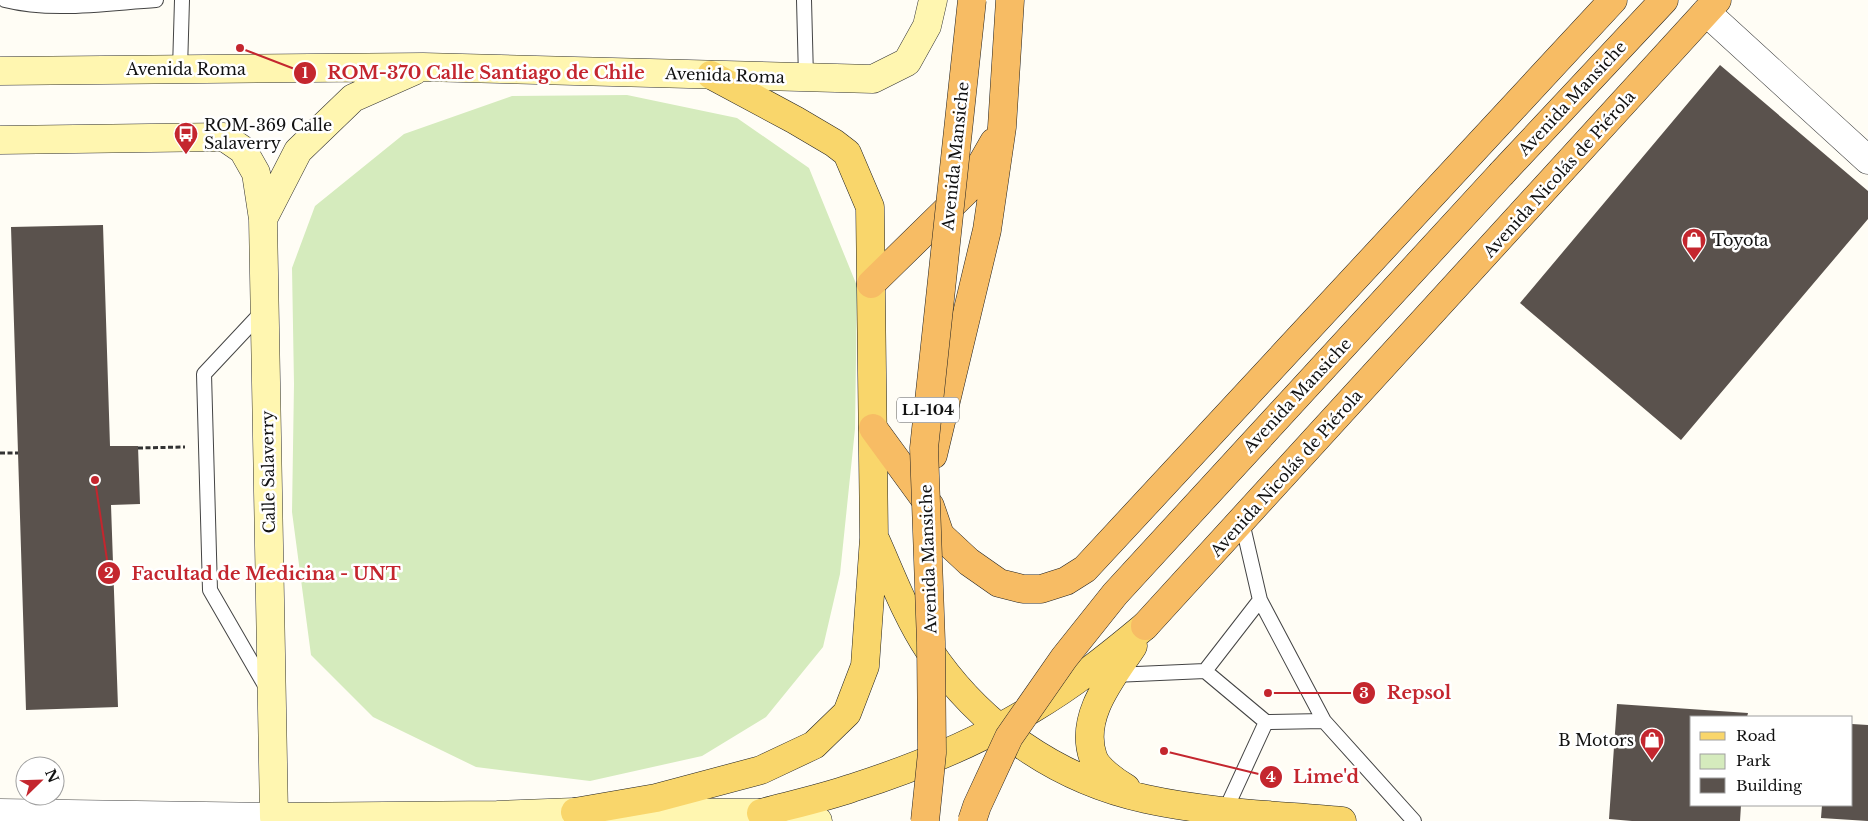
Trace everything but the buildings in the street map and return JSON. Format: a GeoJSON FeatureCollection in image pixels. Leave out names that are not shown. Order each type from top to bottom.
{"type":"FeatureCollection","features":[{"type":"Feature","properties":{"kind":"highway","name":"Avenida Mansiche"},"geometry":{"type":"LineString","coordinates":[[925,821],[932,744],[931,642],[924,448],[972,0]]}},
{"type":"Feature","properties":{"kind":"highway","name":"Avenida Mansiche"},"geometry":{"type":"LineString","coordinates":[[930,506],[933,451],[987,230],[1002,128],[1010,0]]}},
{"type":"Feature","properties":{"kind":"highway"},"geometry":{"type":"LineString","coordinates":[[873,428],[930,506],[940,535],[969,562],[999,583],[1023,589],[1041,589],[1066,581],[1085,569],[1612,0]]}},
{"type":"Feature","properties":{"kind":"highway","name":"Avenida Mansiche"},"geometry":{"type":"LineString","coordinates":[[972,821],[976,806],[1008,737],[1064,658],[1115,594],[1502,173],[1664,0]]}},
{"type":"Feature","properties":{"kind":"highway","name":"Avenida Nicolás de Piérola"},"geometry":{"type":"LineString","coordinates":[[1145,626],[1242,522],[1711,6]]}},
{"type":"Feature","properties":{"kind":"highway"},"geometry":{"type":"LineString","coordinates":[[871,284],[966,191],[1002,128]]}},
{"type":"Feature","properties":{"kind":"main road","name":"Avenida Roma"},"geometry":{"type":"LineString","coordinates":[[0,71],[423,67],[873,79],[907,62],[927,26],[933,0]]}},
{"type":"Feature","properties":{"kind":"main road"},"geometry":{"type":"LineString","coordinates":[[263,219],[298,151],[353,98],[423,67]]}},
{"type":"Feature","properties":{"kind":"main road"},"geometry":{"type":"LineString","coordinates":[[575,812],[656,798],[761,770],[814,745],[847,713],[865,666],[874,538],[870,207],[847,154],[834,143],[712,75]]}},
{"type":"Feature","properties":{"kind":"main road","name":"Calle Salaverry"},"geometry":{"type":"LineString","coordinates":[[0,140],[224,137],[243,150],[256,173],[263,219],[274,819]]}},
{"type":"Feature","properties":{"kind":"main road"},"geometry":{"type":"LineString","coordinates":[[874,538],[904,603],[929,649],[960,691],[998,728],[1043,760],[1092,783],[1145,799],[1225,811],[1342,821]]}},
{"type":"Feature","properties":{"kind":"main road"},"geometry":{"type":"LineString","coordinates":[[1145,626],[1093,712],[1089,733],[1093,759],[1112,779],[1145,799]]}},
{"type":"Feature","properties":{"kind":"main road","name":"Avenida Nicolás de Piérola"},"geometry":{"type":"LineString","coordinates":[[761,813],[851,789],[917,766],[998,728],[1034,708],[1092,670],[1145,626]]}},
{"type":"Feature","properties":{"kind":"main road"},"geometry":{"type":"LineString","coordinates":[[274,819],[496,818],[575,812],[761,813],[818,821]]}},
{"type":"Feature","properties":{"kind":"street"},"geometry":{"type":"LineString","coordinates":[[1711,6],[1868,160]]}},
{"type":"Feature","properties":{"kind":"street"},"geometry":{"type":"LineString","coordinates":[[0,813],[274,819]]}},
{"type":"Feature","properties":{"kind":"lane"},"geometry":{"type":"LineString","coordinates":[[5,0],[63,5],[156,0]]}},
{"type":"Feature","properties":{"kind":"lane"},"geometry":{"type":"LineString","coordinates":[[180,69],[182,0]]}},
{"type":"Feature","properties":{"kind":"lane"},"geometry":{"type":"LineString","coordinates":[[804,0],[806,77]]}},
{"type":"Feature","properties":{"kind":"lane"},"geometry":{"type":"LineString","coordinates":[[265,310],[204,374],[210,590],[273,699]]}},
{"type":"Feature","properties":{"kind":"lane"},"geometry":{"type":"LineString","coordinates":[[1242,522],[1260,600],[1324,720],[1414,821]]}},
{"type":"Feature","properties":{"kind":"lane"},"geometry":{"type":"LineString","coordinates":[[1204,671],[1260,600]]}},
{"type":"Feature","properties":{"kind":"lane"},"geometry":{"type":"LineString","coordinates":[[1114,675],[1204,671],[1266,722],[1324,720]]}},
{"type":"Feature","properties":{"kind":"lane"},"geometry":{"type":"LineString","coordinates":[[1225,811],[1266,722]]}},
{"type":"Feature","properties":{"kind":"path"},"geometry":{"type":"LineString","coordinates":[[138,448],[206,446]]}},
{"type":"Feature","properties":{"kind":"path"},"geometry":{"type":"LineString","coordinates":[[0,453],[18,453]]}},
{"type":"Feature","properties":{"kind":"green space"},"geometry":{"type":"Polygon","coordinates":[[[627,95],[737,118],[809,168],[857,286],[855,429],[840,574],[823,647],[766,717],[702,756],[590,781],[476,767],[373,717],[311,655],[292,512],[294,384],[292,268],[315,206],[404,134],[512,96],[627,95]]]}},
{"type":"Feature","properties":{"kind":"place","name":"ROM-370 Calle Santiago de Chile"},"geometry":{"type":"Point","coordinates":[240,48]}},
{"type":"Feature","properties":{"kind":"place","name":"ROM-369 Calle Salaverry"},"geometry":{"type":"Point","coordinates":[186,155]}},
{"type":"Feature","properties":{"kind":"place","name":"Toyota"},"geometry":{"type":"Point","coordinates":[1694,261]}},
{"type":"Feature","properties":{"kind":"place","name":"Facultad de Medicina - UNT"},"geometry":{"type":"Point","coordinates":[95,480]}},
{"type":"Feature","properties":{"kind":"place","name":"Repsol"},"geometry":{"type":"Point","coordinates":[1268,693]}},
{"type":"Feature","properties":{"kind":"place","name":"Lime'd"},"geometry":{"type":"Point","coordinates":[1164,751]}},
{"type":"Feature","properties":{"kind":"place","name":"B Motors"},"geometry":{"type":"Point","coordinates":[1652,761]}}]}
